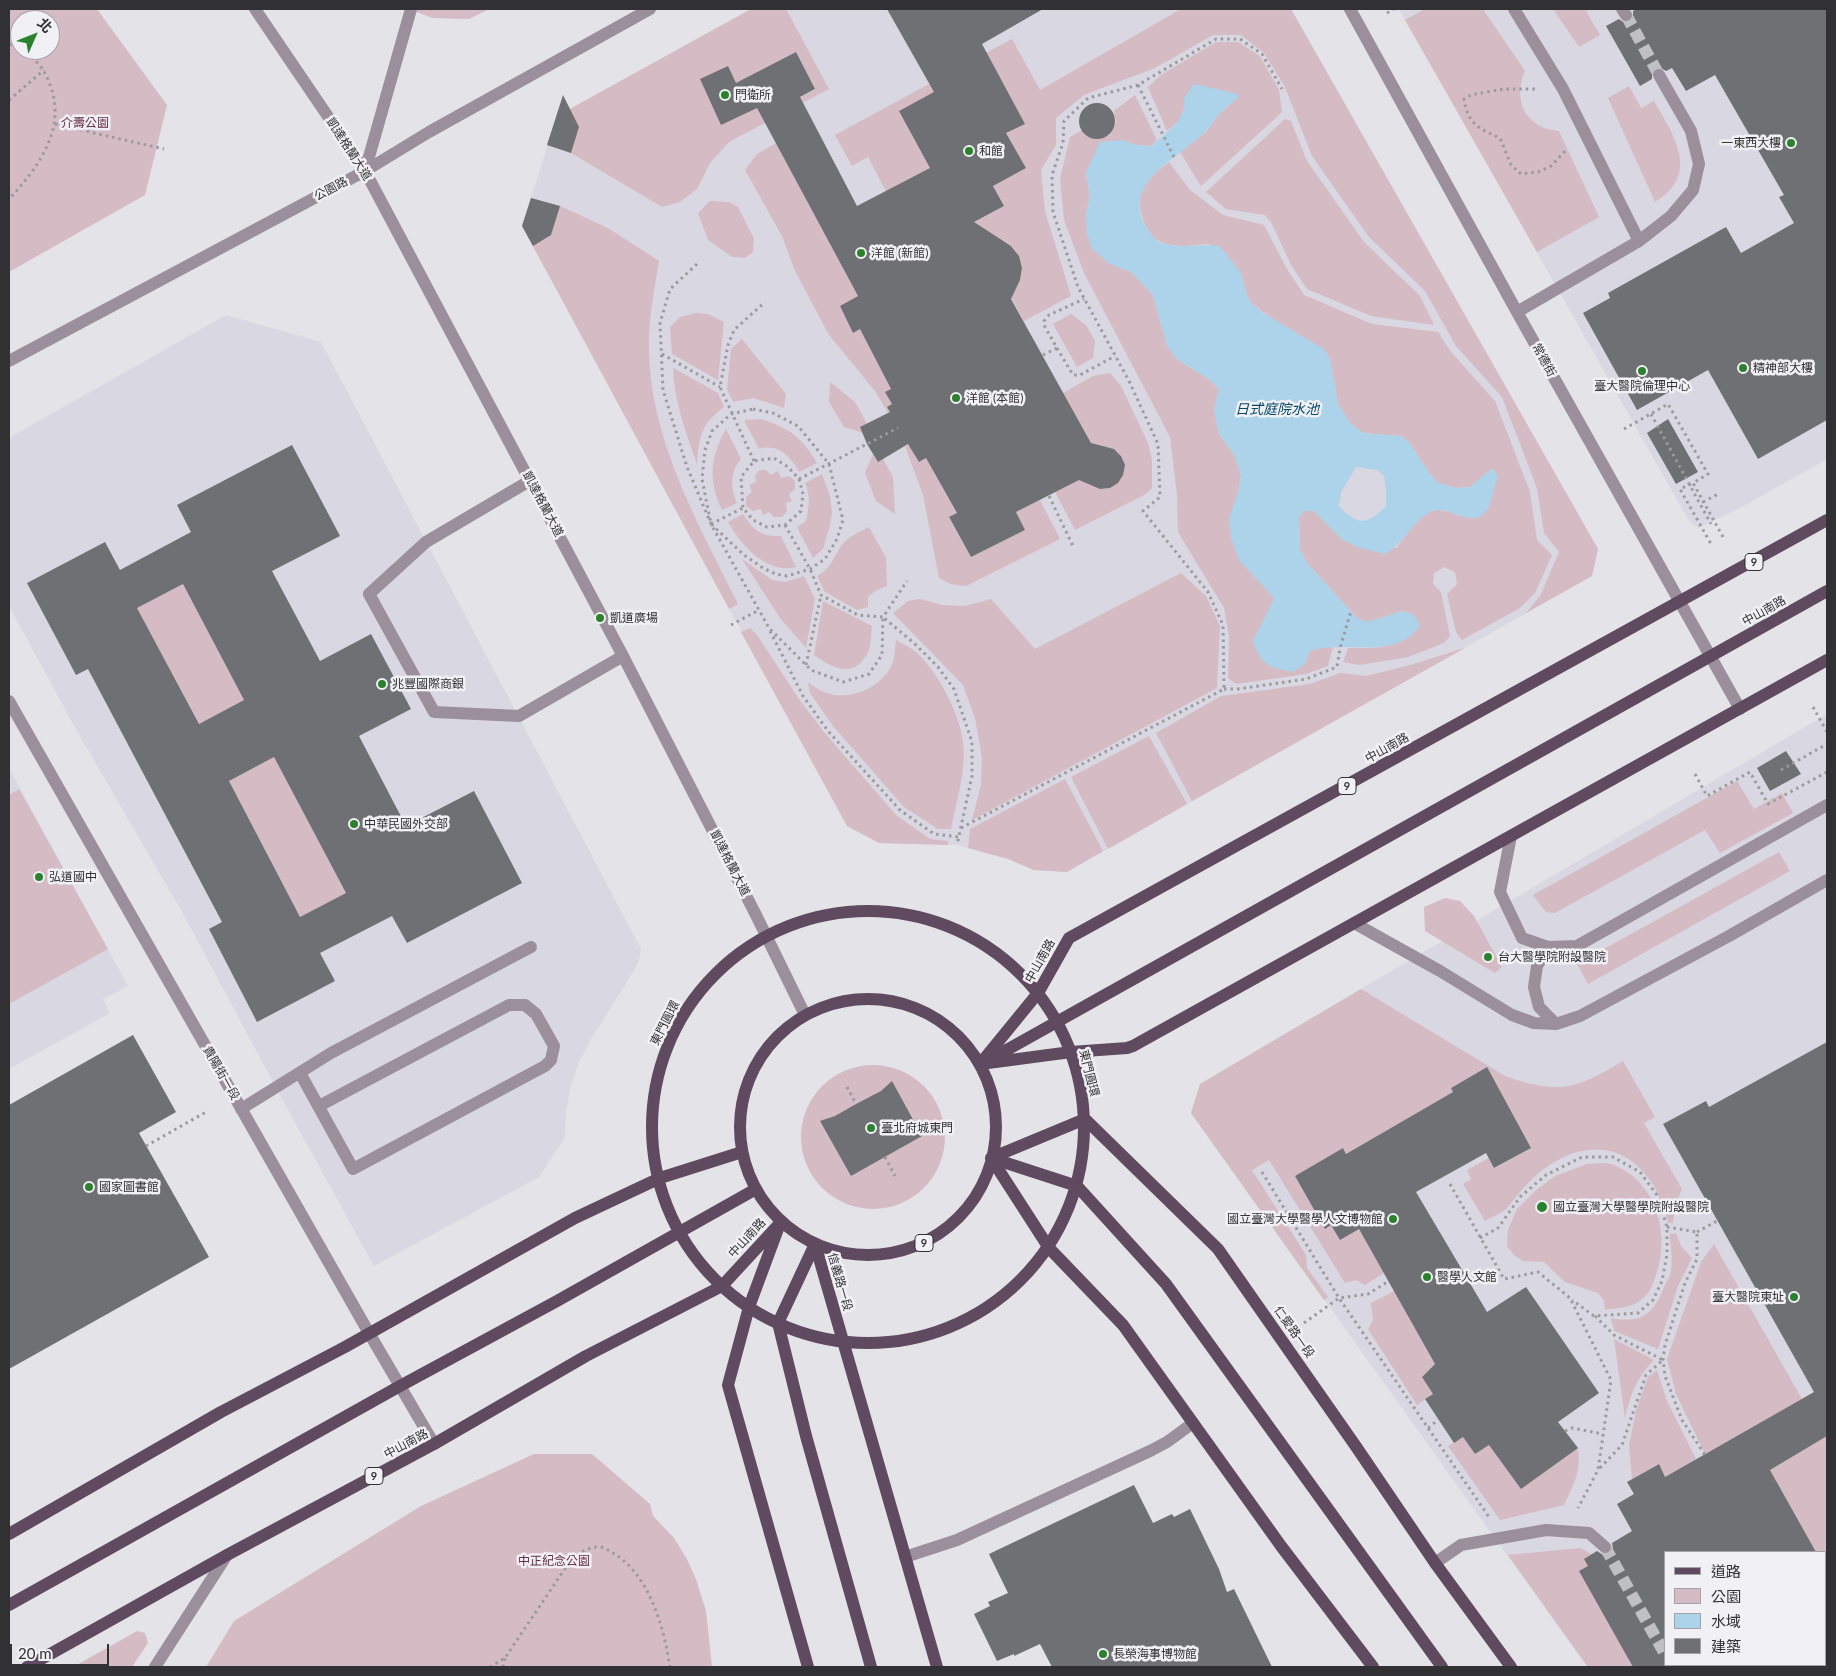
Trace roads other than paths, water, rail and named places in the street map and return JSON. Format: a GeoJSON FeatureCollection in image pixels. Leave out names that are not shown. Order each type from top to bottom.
{"type":"FeatureCollection","features":[{"type":"Feature","properties":{"kind":"main road","name":"中山南路"},"geometry":{"type":"LineString","coordinates":[[980,1064],[1038,993],[1069,938],[1680,603],[1827,520]]}},
{"type":"Feature","properties":{"kind":"main road","name":"中山南路"},"geometry":{"type":"LineString","coordinates":[[980,1064],[1827,591]]}},
{"type":"Feature","properties":{"kind":"main road"},"geometry":{"type":"LineString","coordinates":[[980,1064],[1133,1046],[1827,660]]}},
{"type":"Feature","properties":{"kind":"main road","name":"東門圓環"},"geometry":{"type":"LineString","coordinates":[[859,910],[893,912],[926,918],[958,930],[988,947],[1015,968],[1038,993],[1057,1022],[1071,1052],[1080,1085],[1085,1119],[1084,1153],[1077,1186],[1065,1218],[1049,1248],[1028,1274],[1003,1298],[975,1316],[944,1330],[911,1340],[877,1343],[843,1342],[810,1335],[778,1323],[749,1307],[722,1286],[699,1261],[680,1232],[665,1202],[656,1169],[652,1135],[653,1101],[660,1068],[671,1036],[688,1006],[709,980],[734,956],[766,935],[825,914],[859,910]]}},
{"type":"Feature","properties":{"kind":"main road","name":"9"},"geometry":{"type":"LineString","coordinates":[[883,999],[903,1004],[922,1010],[939,1020],[969,1048],[980,1064],[989,1082],[994,1102],[996,1130],[985,1181],[976,1199],[958,1219],[932,1240],[903,1251],[873,1256],[834,1251],[815,1244],[781,1222],[756,1190],[742,1152],[740,1112],[744,1092],[761,1055],[788,1026],[805,1015],[823,1006],[843,1000],[883,999]]}},
{"type":"Feature","properties":{"kind":"main road"},"geometry":{"type":"LineString","coordinates":[[991,1158],[1085,1119]]}},
{"type":"Feature","properties":{"kind":"main road","name":"仁愛路一段"},"geometry":{"type":"LineString","coordinates":[[1085,1119],[1218,1249],[1435,1563],[1511,1667]]}},
{"type":"Feature","properties":{"kind":"main road"},"geometry":{"type":"LineString","coordinates":[[9,1534],[221,1412],[345,1347],[575,1218],[660,1178],[742,1152]]}},
{"type":"Feature","properties":{"kind":"main road"},"geometry":{"type":"LineString","coordinates":[[991,1158],[1077,1186],[1172,1292],[1442,1667]]}},
{"type":"Feature","properties":{"kind":"main road"},"geometry":{"type":"LineString","coordinates":[[991,1158],[1049,1248],[1116,1317],[1281,1546],[1373,1667]]}},
{"type":"Feature","properties":{"kind":"main road"},"geometry":{"type":"LineString","coordinates":[[9,1605],[400,1386],[756,1190]]}},
{"type":"Feature","properties":{"kind":"main road","name":"中山南路"},"geometry":{"type":"LineString","coordinates":[[27,1667],[227,1555],[434,1444],[586,1356],[722,1286],[781,1222]]}},
{"type":"Feature","properties":{"kind":"main road"},"geometry":{"type":"LineString","coordinates":[[781,1222],[749,1307],[728,1385],[808,1667]]}},
{"type":"Feature","properties":{"kind":"main road","name":"信義路一段"},"geometry":{"type":"LineString","coordinates":[[778,1323],[815,1244]]}},
{"type":"Feature","properties":{"kind":"main road","name":"信義路一段"},"geometry":{"type":"LineString","coordinates":[[815,1244],[937,1667]]}},
{"type":"Feature","properties":{"kind":"main road"},"geometry":{"type":"LineString","coordinates":[[778,1323],[806,1436],[871,1667]]}},
{"type":"Feature","properties":{"kind":"street","name":"凱達格蘭大道"},"geometry":{"type":"LineString","coordinates":[[254,9],[365,171],[623,656],[805,1015]]}},
{"type":"Feature","properties":{"kind":"street"},"geometry":{"type":"LineString","coordinates":[[365,171],[411,9]]}},
{"type":"Feature","properties":{"kind":"street","name":"公園路"},"geometry":{"type":"LineString","coordinates":[[9,362],[365,171],[429,132],[650,9]]}},
{"type":"Feature","properties":{"kind":"street","name":"常德街"},"geometry":{"type":"LineString","coordinates":[[1350,9],[1517,312],[1740,709]]}},
{"type":"Feature","properties":{"kind":"street"},"geometry":{"type":"LineString","coordinates":[[1514,9],[1563,90],[1640,241]]}},
{"type":"Feature","properties":{"kind":"street"},"geometry":{"type":"LineString","coordinates":[[1517,312],[1640,241],[1671,216],[1692,190],[1699,164],[1691,131],[1659,75]]}},
{"type":"Feature","properties":{"kind":"street"},"geometry":{"type":"LineString","coordinates":[[531,480],[426,542],[369,594],[434,712],[519,716],[623,656]]}},
{"type":"Feature","properties":{"kind":"street","name":"貴陽街一段"},"geometry":{"type":"LineString","coordinates":[[9,701],[434,1444]]}},
{"type":"Feature","properties":{"kind":"street"},"geometry":{"type":"LineString","coordinates":[[1511,836],[1500,892],[1522,938],[1548,947],[1577,946],[1827,805]]}},
{"type":"Feature","properties":{"kind":"street"},"geometry":{"type":"LineString","coordinates":[[1354,923],[1440,971],[1512,1015],[1534,1023],[1556,1024],[1580,1016],[1729,936],[1827,880]]}},
{"type":"Feature","properties":{"kind":"street"},"geometry":{"type":"LineString","coordinates":[[241,1109],[331,1053],[531,947]]}},
{"type":"Feature","properties":{"kind":"street"},"geometry":{"type":"LineString","coordinates":[[1548,947],[1537,966],[1534,987],[1539,1007],[1556,1024]]}},
{"type":"Feature","properties":{"kind":"street"},"geometry":{"type":"LineString","coordinates":[[300,1073],[353,1169],[545,1066],[551,1060],[554,1046],[536,1014],[525,1005],[509,1005],[319,1106]]}},
{"type":"Feature","properties":{"kind":"street"},"geometry":{"type":"LineString","coordinates":[[905,1556],[957,1540],[1141,1455],[1167,1442],[1192,1422]]}},
{"type":"Feature","properties":{"kind":"street"},"geometry":{"type":"LineString","coordinates":[[1435,1563],[1461,1545],[1546,1530],[1589,1533],[1605,1547]]}},
{"type":"Feature","properties":{"kind":"street"},"geometry":{"type":"LineString","coordinates":[[155,1667],[227,1555]]}},
{"type":"Feature","properties":{"kind":"water","name":"日式庭院水池"},"geometry":{"type":"Polygon","coordinates":[[[1194,84],[1238,94],[1238,98],[1222,111],[1208,129],[1149,180],[1142,193],[1140,206],[1143,221],[1152,235],[1159,242],[1174,246],[1220,246],[1241,273],[1247,295],[1252,304],[1325,350],[1330,359],[1338,404],[1350,423],[1363,433],[1400,436],[1409,442],[1438,483],[1456,488],[1470,487],[1493,468],[1498,476],[1489,506],[1483,514],[1477,518],[1469,518],[1445,511],[1437,510],[1430,512],[1398,544],[1385,554],[1357,547],[1343,540],[1314,511],[1304,511],[1299,517],[1300,550],[1307,563],[1358,619],[1368,621],[1398,612],[1411,613],[1416,618],[1420,626],[1409,637],[1396,643],[1383,647],[1339,647],[1310,651],[1305,664],[1293,672],[1272,667],[1263,661],[1253,642],[1274,598],[1239,560],[1231,538],[1229,518],[1238,492],[1241,476],[1235,456],[1219,434],[1214,410],[1219,389],[1210,380],[1177,359],[1167,346],[1153,295],[1131,272],[1108,263],[1092,248],[1087,234],[1086,214],[1090,197],[1086,173],[1100,142],[1123,140],[1135,145],[1152,146],[1179,119],[1184,106],[1184,98],[1194,84]],[[1356,467],[1341,492],[1339,506],[1345,513],[1357,520],[1368,520],[1386,506],[1384,476],[1377,470],[1356,467]]]}},
{"type":"Feature","properties":{"kind":"tunnel"},"geometry":{"type":"LineString","coordinates":[[1626,15],[1659,75]]}},
{"type":"Feature","properties":{"kind":"tunnel"},"geometry":{"type":"LineString","coordinates":[[1605,1547],[1664,1652]]}},
{"type":"Feature","properties":{"kind":"place","name":"門衛所"},"geometry":{"type":"Point","coordinates":[725,95]}},
{"type":"Feature","properties":{"kind":"place","name":"一東西大樓"},"geometry":{"type":"Point","coordinates":[1791,143]}},
{"type":"Feature","properties":{"kind":"place","name":"和館"},"geometry":{"type":"Point","coordinates":[969,151]}},
{"type":"Feature","properties":{"kind":"place","name":"洋館 (新館)"},"geometry":{"type":"Point","coordinates":[861,253]}},
{"type":"Feature","properties":{"kind":"place","name":"精神部大樓"},"geometry":{"type":"Point","coordinates":[1743,368]}},
{"type":"Feature","properties":{"kind":"place","name":"臺大醫院倫理中心"},"geometry":{"type":"Point","coordinates":[1642,371]}},
{"type":"Feature","properties":{"kind":"place","name":"洋館 (本館)"},"geometry":{"type":"Point","coordinates":[956,398]}},
{"type":"Feature","properties":{"kind":"place","name":"凱道廣場"},"geometry":{"type":"Point","coordinates":[600,618]}},
{"type":"Feature","properties":{"kind":"place","name":"兆豐國際商銀"},"geometry":{"type":"Point","coordinates":[382,684]}},
{"type":"Feature","properties":{"kind":"place","name":"中華民國外交部"},"geometry":{"type":"Point","coordinates":[354,824]}},
{"type":"Feature","properties":{"kind":"place","name":"弘道國中"},"geometry":{"type":"Point","coordinates":[39,877]}},
{"type":"Feature","properties":{"kind":"place","name":"台大醫學院附設醫院"},"geometry":{"type":"Point","coordinates":[1488,957]}},
{"type":"Feature","properties":{"kind":"place","name":"臺北府城東門"},"geometry":{"type":"Point","coordinates":[871,1128]}},
{"type":"Feature","properties":{"kind":"place","name":"國家圖書館"},"geometry":{"type":"Point","coordinates":[89,1187]}},
{"type":"Feature","properties":{"kind":"place","name":"國立臺灣大學醫學院附設醫院"},"geometry":{"type":"Point","coordinates":[1542,1207]}},
{"type":"Feature","properties":{"kind":"place","name":"國立臺灣大學醫學人文博物館"},"geometry":{"type":"Point","coordinates":[1393,1219]}},
{"type":"Feature","properties":{"kind":"place","name":"醫學人文館"},"geometry":{"type":"Point","coordinates":[1427,1277]}},
{"type":"Feature","properties":{"kind":"place","name":"臺大醫院東址"},"geometry":{"type":"Point","coordinates":[1794,1297]}},
{"type":"Feature","properties":{"kind":"place","name":"長榮海事博物館"},"geometry":{"type":"Point","coordinates":[1103,1654]}},
{"type":"Feature","properties":{"kind":"park label","name":"介壽公園"},"geometry":{"type":"Point","coordinates":[85,123]}},
{"type":"Feature","properties":{"kind":"park label","name":"中正紀念公園"},"geometry":{"type":"Point","coordinates":[554,1561]}}]}
